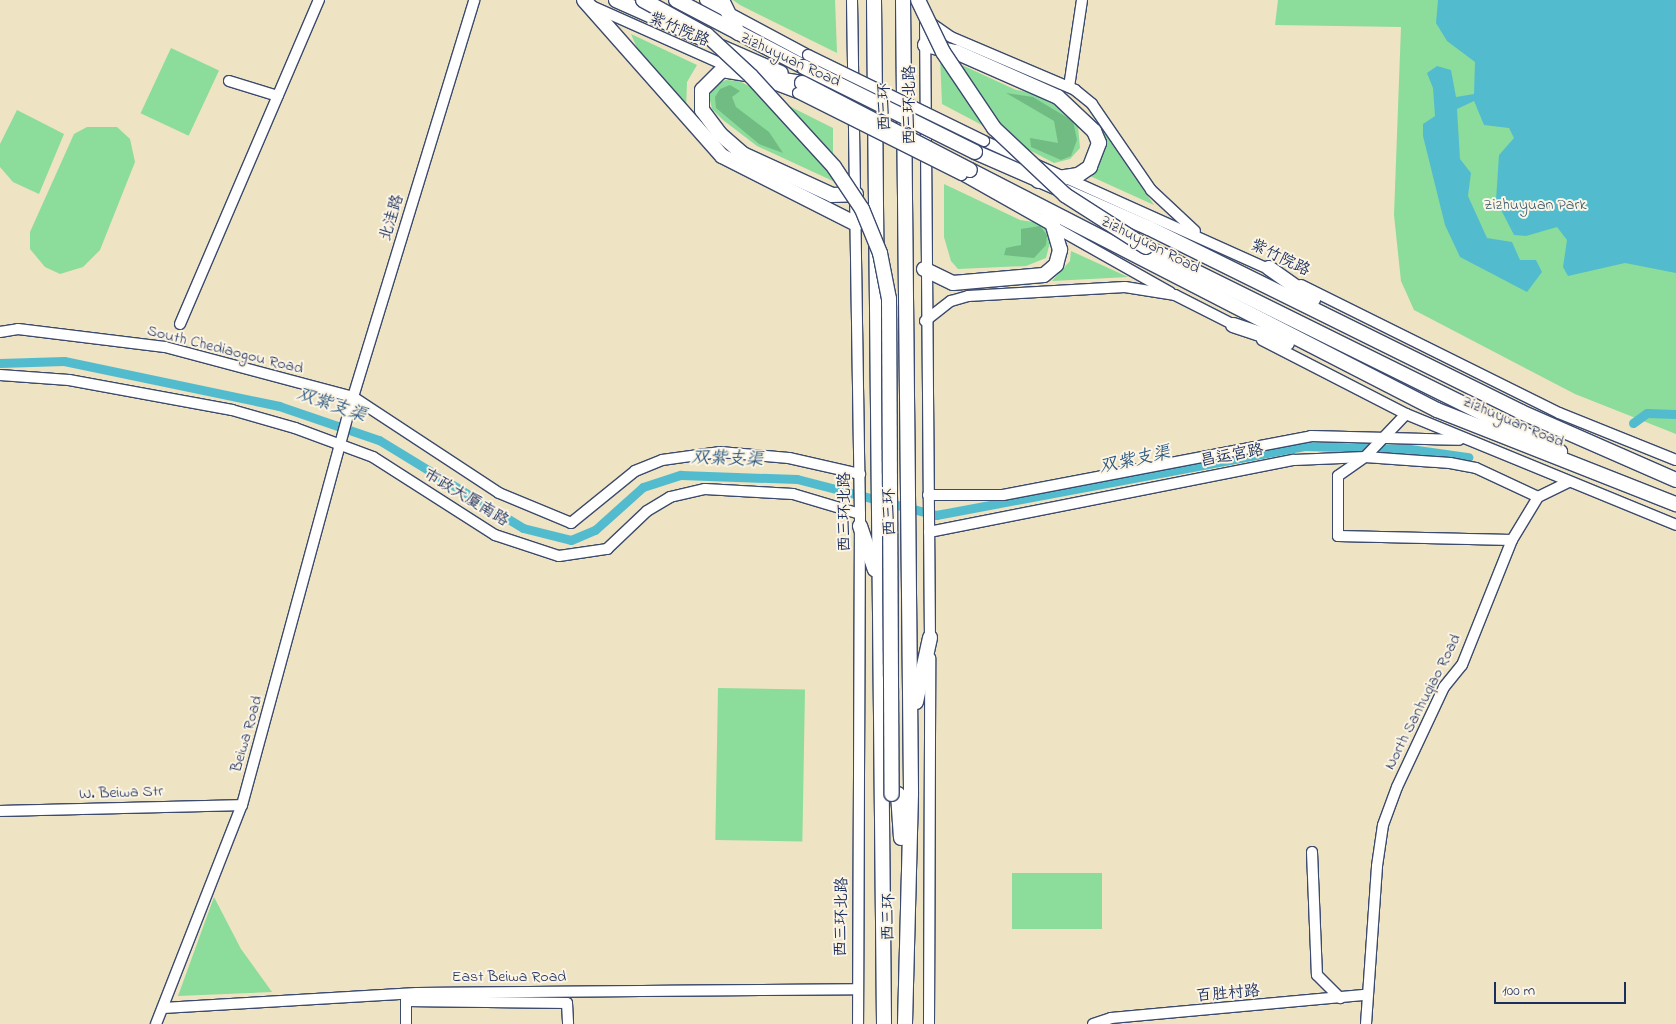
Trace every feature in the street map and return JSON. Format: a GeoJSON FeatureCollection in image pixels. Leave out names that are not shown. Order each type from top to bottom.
{"type":"FeatureCollection","features":[{"type":"Feature","properties":{"kind":"highway","name":"Zizhuyuan Road"},"geometry":{"type":"LineString","coordinates":[[616,0],[800,88],[1053,220],[1437,410],[1656,498],[1676,504]]}},
{"type":"Feature","properties":{"kind":"highway"},"geometry":{"type":"LineString","coordinates":[[643,0],[707,35],[751,76],[834,167],[862,210],[880,253],[889,299],[895,794],[906,908]]}},
{"type":"Feature","properties":{"kind":"highway"},"geometry":{"type":"LineString","coordinates":[[660,0],[711,30],[745,58],[821,140],[868,201],[888,252],[898,323],[895,794],[884,910]]}},
{"type":"Feature","properties":{"kind":"highway","name":"Zizhuyuan Road"},"geometry":{"type":"LineString","coordinates":[[676,0],[738,33],[806,61],[979,146],[1037,181],[1149,228],[1349,324],[1521,412],[1676,480]]}},
{"type":"Feature","properties":{"kind":"highway","name":"西三环"},"geometry":{"type":"LineString","coordinates":[[874,0],[884,1024]]}},
{"type":"Feature","properties":{"kind":"highway","name":"西三环"},"geometry":{"type":"LineString","coordinates":[[903,0],[910,727],[905,1024]]}},
{"type":"Feature","properties":{"kind":"highway"},"geometry":{"type":"LineString","coordinates":[[918,0],[943,52],[994,128],[1066,195],[1147,244],[1656,498]]}},
{"type":"Feature","properties":{"kind":"highway"},"geometry":{"type":"LineString","coordinates":[[925,0],[961,68],[1028,152],[1078,196],[1147,244],[1443,388],[1599,457],[1659,474]]}},
{"type":"Feature","properties":{"kind":"highway"},"geometry":{"type":"LineString","coordinates":[[583,1],[722,156],[856,224]]}},
{"type":"Feature","properties":{"kind":"highway"},"geometry":{"type":"LineString","coordinates":[[723,5],[738,33]]}},
{"type":"Feature","properties":{"kind":"highway"},"geometry":{"type":"LineString","coordinates":[[925,45],[956,52],[1058,97],[1085,120],[1099,143],[1097,157],[1090,167],[1065,177],[1037,181]]}},
{"type":"Feature","properties":{"kind":"highway"},"geometry":{"type":"LineString","coordinates":[[800,88],[738,71],[714,74],[702,90],[702,110],[720,134],[743,154],[832,195],[856,194]]}},
{"type":"Feature","properties":{"kind":"highway"},"geometry":{"type":"LineString","coordinates":[[924,269],[954,283],[1030,280],[1056,265],[1060,250],[1053,220]]}},
{"type":"Feature","properties":{"kind":"highway"},"geometry":{"type":"LineString","coordinates":[[1268,268],[1349,324]]}},
{"type":"Feature","properties":{"kind":"highway"},"geometry":{"type":"LineString","coordinates":[[1233,325],[1336,360]]}},
{"type":"Feature","properties":{"kind":"highway"},"geometry":{"type":"LineString","coordinates":[[860,520],[879,581]]}},
{"type":"Feature","properties":{"kind":"highway"},"geometry":{"type":"LineString","coordinates":[[910,727],[930,638]]}},
{"type":"Feature","properties":{"kind":"highway"},"geometry":{"type":"LineString","coordinates":[[906,983],[910,1024]]}},
{"type":"Feature","properties":{"kind":"street"},"geometry":{"type":"LineString","coordinates":[[180,324],[319,0]]}},
{"type":"Feature","properties":{"kind":"street","name":"北洼路"},"geometry":{"type":"LineString","coordinates":[[341,441],[474,0]]}},
{"type":"Feature","properties":{"kind":"street"},"geometry":{"type":"LineString","coordinates":[[705,0],[723,5],[806,61]]}},
{"type":"Feature","properties":{"kind":"street","name":"西三环北路"},"geometry":{"type":"LineString","coordinates":[[852,0],[860,474],[856,990],[858,1024]]}},
{"type":"Feature","properties":{"kind":"street","name":"西三环北路"},"geometry":{"type":"LineString","coordinates":[[925,0],[925,321]]}},
{"type":"Feature","properties":{"kind":"street"},"geometry":{"type":"LineString","coordinates":[[1069,87],[1082,0]]}},
{"type":"Feature","properties":{"kind":"street","name":"紫竹院路"},"geometry":{"type":"LineString","coordinates":[[583,1],[738,71]]}},
{"type":"Feature","properties":{"kind":"street"},"geometry":{"type":"LineString","coordinates":[[925,18],[951,37],[1069,87],[1092,104],[1151,190],[1199,235]]}},
{"type":"Feature","properties":{"kind":"street"},"geometry":{"type":"LineString","coordinates":[[229,81],[278,96]]}},
{"type":"Feature","properties":{"kind":"street","name":"紫竹院路"},"geometry":{"type":"LineString","coordinates":[[979,146],[1065,177],[1199,235],[1559,413],[1676,460]]}},
{"type":"Feature","properties":{"kind":"street"},"geometry":{"type":"LineString","coordinates":[[1053,220],[1175,295],[1406,414],[1676,525]]}},
{"type":"Feature","properties":{"kind":"street"},"geometry":{"type":"LineString","coordinates":[[929,1024],[930,638],[925,321],[951,301],[968,296],[1125,287],[1175,295]]}},
{"type":"Feature","properties":{"kind":"street","name":"South Chediaogou Road"},"geometry":{"type":"LineString","coordinates":[[0,332],[18,329],[165,347],[352,400],[499,493],[571,523],[635,471],[662,460],[720,452],[789,458],[860,474]]}},
{"type":"Feature","properties":{"kind":"street","name":"市政大厦南路"},"geometry":{"type":"LineString","coordinates":[[0,375],[69,380],[232,410],[341,441],[373,457],[495,535],[558,556],[608,549],[647,511],[670,496],[705,490],[793,494],[860,520]]}},
{"type":"Feature","properties":{"kind":"street"},"geometry":{"type":"LineString","coordinates":[[1406,414],[1389,435],[1365,457],[1338,476],[1338,536],[1512,540]]}},
{"type":"Feature","properties":{"kind":"street"},"geometry":{"type":"LineString","coordinates":[[928,495],[1003,495],[1310,436],[1389,435],[1468,440]]}},
{"type":"Feature","properties":{"kind":"street","name":"Beiwa Road"},"geometry":{"type":"LineString","coordinates":[[156,1024],[242,805],[341,441]]}},
{"type":"Feature","properties":{"kind":"street","name":"昌运宫路"},"geometry":{"type":"LineString","coordinates":[[929,532],[1244,468],[1365,457],[1476,468],[1538,497]]}},
{"type":"Feature","properties":{"kind":"street"},"geometry":{"type":"LineString","coordinates":[[1538,497],[1569,482]]}},
{"type":"Feature","properties":{"kind":"street","name":"North Sanhuqiao Road"},"geometry":{"type":"LineString","coordinates":[[1366,1024],[1366,995],[1383,825],[1444,687],[1462,665],[1512,540],[1538,497]]}},
{"type":"Feature","properties":{"kind":"street","name":"W. Beiwa Str"},"geometry":{"type":"LineString","coordinates":[[0,811],[242,805]]}},
{"type":"Feature","properties":{"kind":"street"},"geometry":{"type":"LineString","coordinates":[[1312,852],[1317,976],[1340,998]]}},
{"type":"Feature","properties":{"kind":"street","name":"East Beiwa Road"},"geometry":{"type":"LineString","coordinates":[[163,1008],[417,993],[856,990]]}},
{"type":"Feature","properties":{"kind":"street","name":"百胜村路"},"geometry":{"type":"LineString","coordinates":[[1093,1024],[1111,1018],[1366,995]]}},
{"type":"Feature","properties":{"kind":"street"},"geometry":{"type":"LineString","coordinates":[[406,1024],[406,1001],[567,1002],[568,1024]]}},
{"type":"Feature","properties":{"kind":"green space"},"geometry":{"type":"Polygon","coordinates":[[[733,0],[835,0],[837,53],[740,5],[733,0]]]}},
{"type":"Feature","properties":{"kind":"green space","name":"Zizhuyuan Park"},"geometry":{"type":"Polygon","coordinates":[[[1278,0],[1676,0],[1676,434],[1575,394],[1414,310],[1401,281],[1394,215],[1401,27],[1275,25],[1278,0]]]}},
{"type":"Feature","properties":{"kind":"green space"},"geometry":{"type":"Polygon","coordinates":[[[631,34],[697,65],[687,82],[686,110],[637,48],[631,34]]]}},
{"type":"Feature","properties":{"kind":"green space"},"geometry":{"type":"Polygon","coordinates":[[[171,48],[219,70],[189,136],[141,113],[171,48]]]}},
{"type":"Feature","properties":{"kind":"green space"},"geometry":{"type":"Polygon","coordinates":[[[940,55],[1016,90],[1043,94],[1078,126],[1080,148],[1070,159],[1054,163],[942,104],[940,55]]]}},
{"type":"Feature","properties":{"kind":"green space"},"geometry":{"type":"Polygon","coordinates":[[[726,80],[739,81],[833,128],[833,181],[757,146],[723,120],[712,109],[709,96],[715,85],[726,80]]]}},
{"type":"Feature","properties":{"kind":"green space"},"geometry":{"type":"Polygon","coordinates":[[[730,85],[740,91],[732,97],[736,107],[769,132],[783,153],[759,144],[716,108],[715,97],[720,89],[730,85]]]}},
{"type":"Feature","properties":{"kind":"green space"},"geometry":{"type":"Polygon","coordinates":[[[1006,93],[1033,97],[1073,121],[1077,140],[1071,156],[1061,160],[1031,147],[1030,138],[1058,143],[1054,121],[1006,93]]]}},
{"type":"Feature","properties":{"kind":"green space"},"geometry":{"type":"Polygon","coordinates":[[[17,110],[64,134],[39,194],[13,182],[0,167],[0,144],[17,110]]]}},
{"type":"Feature","properties":{"kind":"green space"},"geometry":{"type":"Polygon","coordinates":[[[87,127],[117,127],[130,139],[135,162],[100,250],[83,267],[60,274],[45,267],[30,249],[30,232],[74,134],[87,127]]]}},
{"type":"Feature","properties":{"kind":"green space"},"geometry":{"type":"Polygon","coordinates":[[[1101,128],[1154,205],[1090,176],[1100,163],[1101,128]]]}},
{"type":"Feature","properties":{"kind":"green space"},"geometry":{"type":"Polygon","coordinates":[[[944,184],[1020,220],[1047,224],[1051,238],[1046,258],[1026,266],[958,269],[951,261],[944,237],[944,184]]]}},
{"type":"Feature","properties":{"kind":"green space"},"geometry":{"type":"Polygon","coordinates":[[[1040,226],[1047,235],[1046,245],[1034,258],[1004,255],[1006,248],[1021,245],[1021,229],[1040,226]]]}},
{"type":"Feature","properties":{"kind":"green space"},"geometry":{"type":"Polygon","coordinates":[[[1071,251],[1128,277],[1052,281],[1070,261],[1071,251]]]}},
{"type":"Feature","properties":{"kind":"green space"},"geometry":{"type":"Polygon","coordinates":[[[718,688],[805,690],[802,841],[715,840],[718,688]]]}},
{"type":"Feature","properties":{"kind":"green space"},"geometry":{"type":"Polygon","coordinates":[[[1012,873],[1102,873],[1102,929],[1012,929],[1012,873]]]}},
{"type":"Feature","properties":{"kind":"green space"},"geometry":{"type":"Polygon","coordinates":[[[214,897],[241,949],[272,992],[178,996],[214,897]]]}},
{"type":"Feature","properties":{"kind":"water"},"geometry":{"type":"Polygon","coordinates":[[[1438,0],[1676,0],[1676,273],[1625,263],[1568,276],[1563,267],[1567,240],[1557,227],[1526,236],[1514,235],[1496,200],[1499,155],[1514,138],[1509,128],[1484,125],[1474,101],[1457,109],[1460,159],[1471,173],[1468,196],[1487,238],[1512,242],[1520,260],[1536,260],[1542,272],[1527,292],[1460,257],[1445,225],[1423,136],[1423,124],[1435,116],[1433,88],[1427,73],[1437,66],[1451,70],[1456,97],[1474,94],[1475,62],[1447,41],[1436,23],[1438,0]]]}},
{"type":"Feature","properties":{"kind":"waterway","name":"双紫支渠"},"geometry":{"type":"LineString","coordinates":[[0,363],[64,361],[279,406],[379,440],[523,528],[571,540],[595,530],[643,487],[681,475],[797,479],[936,515],[1306,446],[1410,449],[1468,457]]}},
{"type":"Feature","properties":{"kind":"waterway","name":"双紫支渠"},"geometry":{"type":"LineString","coordinates":[[1633,423],[1647,413],[1676,414]]}}]}
